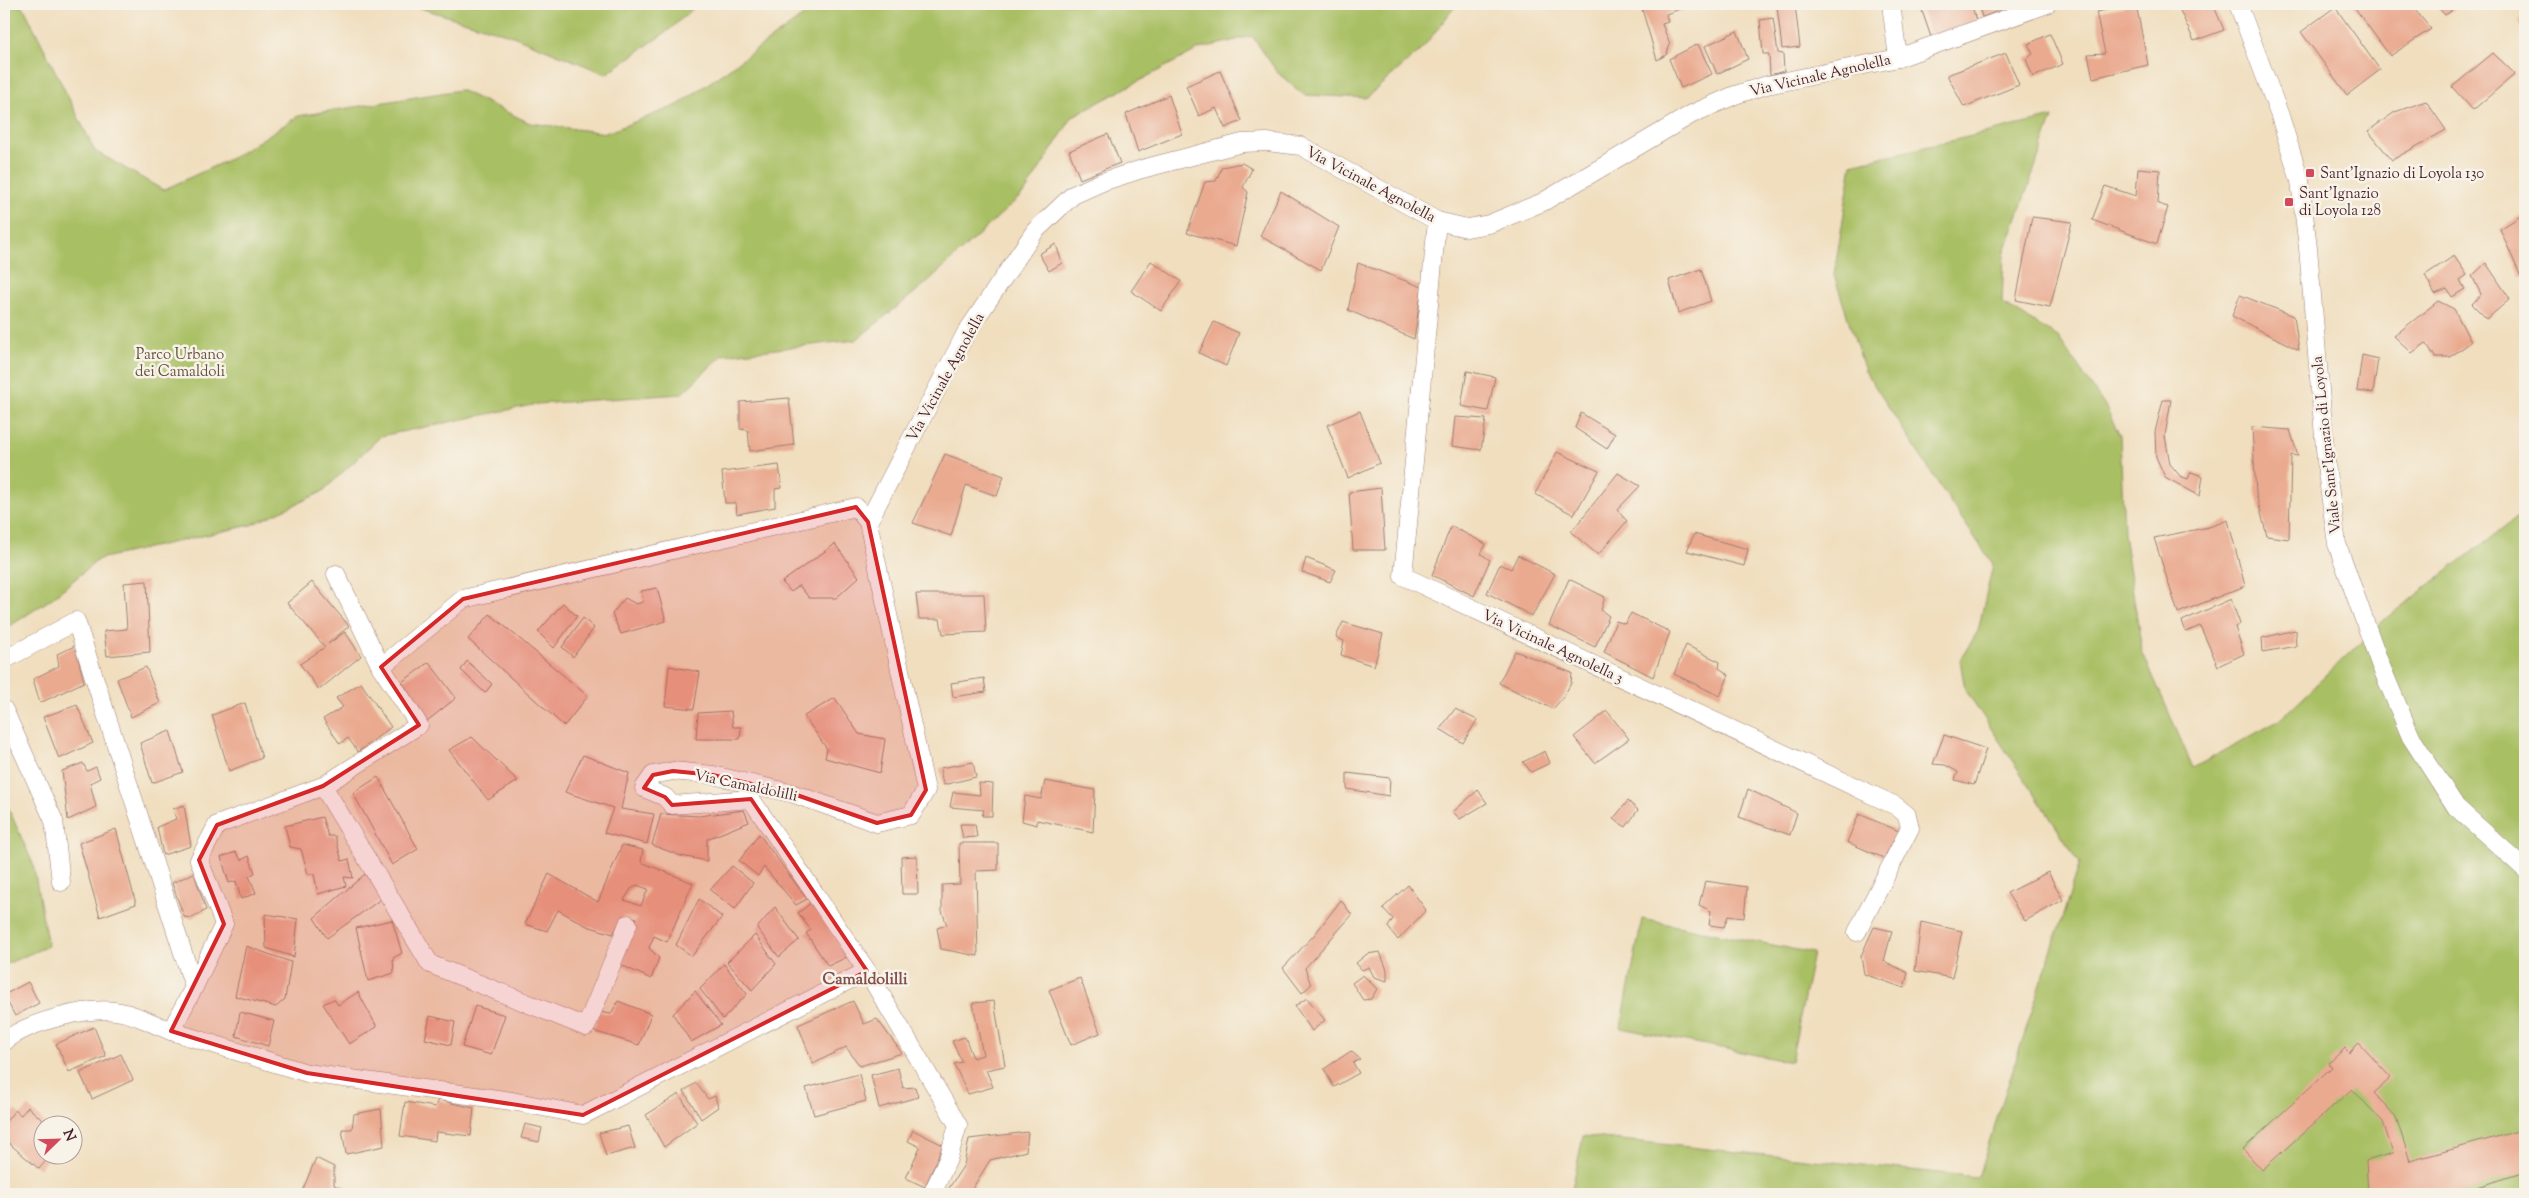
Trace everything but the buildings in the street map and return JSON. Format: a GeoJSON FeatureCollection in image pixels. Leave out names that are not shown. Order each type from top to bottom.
{"type":"FeatureCollection","features":[{"type":"Feature","properties":{"kind":"street"},"geometry":{"type":"LineString","coordinates":[[1891,4],[1898,58]]}},
{"type":"Feature","properties":{"kind":"street","name":"Via Vicinale Agnolella"},"geometry":{"type":"LineString","coordinates":[[868,522],[966,333],[1035,231],[1073,195],[1102,182],[1142,169],[1242,143],[1267,142],[1301,146],[1437,220],[1467,228],[1489,224],[1543,202],[1692,114],[1735,95],[1767,85],[1898,58],[2047,4]]}},
{"type":"Feature","properties":{"kind":"street","name":"Viale Sant'Ignazio di Loyola"},"geometry":{"type":"LineString","coordinates":[[2238,4],[2280,116],[2300,181],[2308,248],[2327,472],[2337,544],[2380,664],[2411,738],[2456,806],[2525,869]]}},
{"type":"Feature","properties":{"kind":"street","name":"Via Vicinale Agnolella 3"},"geometry":{"type":"LineString","coordinates":[[1437,220],[1403,576],[1896,806],[1907,815],[1910,828],[1857,932]]}},
{"type":"Feature","properties":{"kind":"street"},"geometry":{"type":"LineString","coordinates":[[381,667],[463,599],[856,507],[868,522]]}},
{"type":"Feature","properties":{"kind":"street","name":"Via Camaldolilli"},"geometry":{"type":"LineString","coordinates":[[868,522],[926,790],[911,815],[877,823],[791,792],[705,774],[673,771],[653,775],[644,788],[665,797],[672,805],[751,799],[867,971],[958,1125],[948,1159],[932,1194]]}},
{"type":"Feature","properties":{"kind":"street"},"geometry":{"type":"LineString","coordinates":[[171,1031],[224,924],[199,860],[217,825],[323,786],[419,725],[381,667],[336,574]]}},
{"type":"Feature","properties":{"kind":"street"},"geometry":{"type":"LineString","coordinates":[[4,660],[76,621],[194,987]]}},
{"type":"Feature","properties":{"kind":"street"},"geometry":{"type":"LineString","coordinates":[[4,710],[54,821],[61,882]]}},
{"type":"Feature","properties":{"kind":"street"},"geometry":{"type":"LineString","coordinates":[[323,786],[430,964],[586,1027],[628,924]]}},
{"type":"Feature","properties":{"kind":"street"},"geometry":{"type":"LineString","coordinates":[[4,1042],[21,1031],[58,1018],[102,1010],[122,1012],[171,1031],[307,1073],[512,1102],[583,1115],[867,971]]}},
{"type":"Feature","properties":{"kind":"highlighted area"},"geometry":{"type":"Polygon","coordinates":[[[856,507],[868,522],[926,790],[911,815],[877,823],[791,793],[713,775],[673,771],[653,775],[644,788],[665,797],[672,805],[751,799],[867,971],[583,1115],[307,1073],[171,1031],[224,924],[199,860],[217,825],[323,786],[419,725],[381,667],[463,599],[856,507]]]}},
{"type":"Feature","properties":{"kind":"green space","name":"Parco Urbano dei Camaldoli"},"geometry":{"type":"Polygon","coordinates":[[[4,4],[14,4],[24,8],[95,151],[163,190],[234,157],[298,116],[460,90],[530,123],[606,133],[678,105],[806,14],[806,4],[1457,4],[1421,50],[1366,98],[1304,95],[1278,73],[1252,36],[1199,49],[1073,116],[1025,192],[924,285],[856,340],[723,355],[681,394],[537,404],[381,436],[322,492],[251,525],[99,559],[51,599],[4,630],[4,4]]]}},
{"type":"Feature","properties":{"kind":"green space"},"geometry":{"type":"Polygon","coordinates":[[[407,4],[698,4],[669,30],[606,74],[513,36],[407,4]]]}},
{"type":"Feature","properties":{"kind":"green space"},"geometry":{"type":"Polygon","coordinates":[[[2053,117],[2004,254],[2002,303],[2058,337],[2106,408],[2120,436],[2124,534],[2142,651],[2193,768],[2278,721],[2385,619],[2525,511],[2525,1194],[1571,1194],[1583,1136],[1978,1177],[2080,863],[1965,689],[1960,660],[1978,631],[1993,564],[1865,371],[1834,275],[1852,164],[2053,117]]]}},
{"type":"Feature","properties":{"kind":"green space"},"geometry":{"type":"Polygon","coordinates":[[[4,798],[33,864],[48,946],[4,965],[4,798]]]}},
{"type":"Feature","properties":{"kind":"green space"},"geometry":{"type":"Polygon","coordinates":[[[1642,919],[1813,953],[1791,1062],[1621,1028],[1642,919]]]}},
{"type":"Feature","properties":{"kind":"place","name":"Sant'Ignazio di Loyola 130"},"geometry":{"type":"Point","coordinates":[2310,173]}},
{"type":"Feature","properties":{"kind":"place","name":"Sant'Ignazio di Loyola 128"},"geometry":{"type":"Point","coordinates":[2289,202]}},
{"type":"Feature","properties":{"kind":"district","name":"Camaldolilli"},"geometry":{"type":"Point","coordinates":[865,978]}}]}
